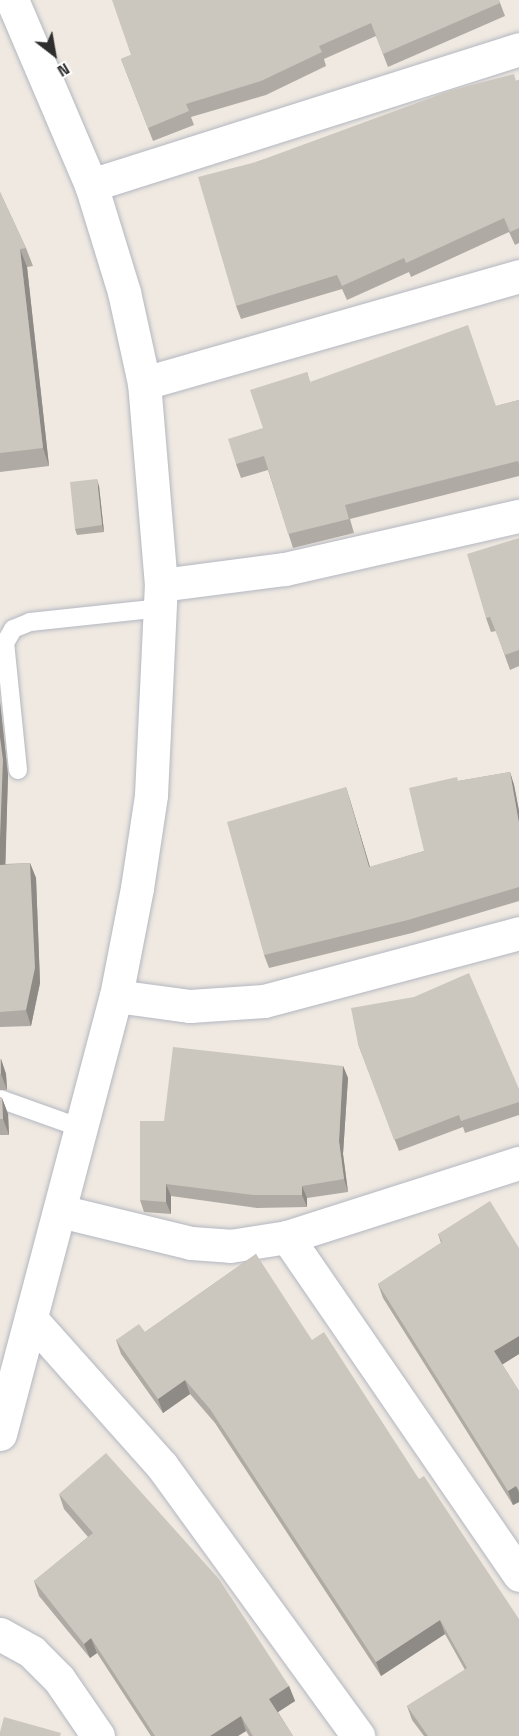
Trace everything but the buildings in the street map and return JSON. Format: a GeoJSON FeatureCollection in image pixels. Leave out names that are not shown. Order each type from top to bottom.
{"type":"FeatureCollection","features":[{"type":"Feature","properties":{"kind":"street"},"geometry":{"type":"LineString","coordinates":[[0,1434],[116,996],[151,795],[161,596],[144,383],[124,292],[91,185],[12,0]]}},
{"type":"Feature","properties":{"kind":"street"},"geometry":{"type":"LineString","coordinates":[[91,185],[519,49]]}},
{"type":"Feature","properties":{"kind":"street"},"geometry":{"type":"LineString","coordinates":[[144,383],[519,276]]}},
{"type":"Feature","properties":{"kind":"street"},"geometry":{"type":"LineString","coordinates":[[161,596],[519,516]]}},
{"type":"Feature","properties":{"kind":"street"},"geometry":{"type":"LineString","coordinates":[[116,996],[190,1006],[264,1001],[519,933]]}},
{"type":"Feature","properties":{"kind":"street"},"geometry":{"type":"LineString","coordinates":[[60,1211],[191,1243],[230,1246],[287,1237],[517,1168]]}},
{"type":"Feature","properties":{"kind":"street"},"geometry":{"type":"LineString","coordinates":[[287,1237],[519,1575]]}},
{"type":"Feature","properties":{"kind":"street"},"geometry":{"type":"LineString","coordinates":[[31,1319],[162,1466],[358,1736]]}},
{"type":"Feature","properties":{"kind":"street"},"geometry":{"type":"LineString","coordinates":[[0,1634],[32,1652],[59,1679],[98,1736]]}},
{"type":"Feature","properties":{"kind":"lane"},"geometry":{"type":"LineString","coordinates":[[18,770],[5,643],[13,628],[30,622],[161,596]]}},
{"type":"Feature","properties":{"kind":"lane"},"geometry":{"type":"LineString","coordinates":[[0,1099],[81,1128]]}}]}
